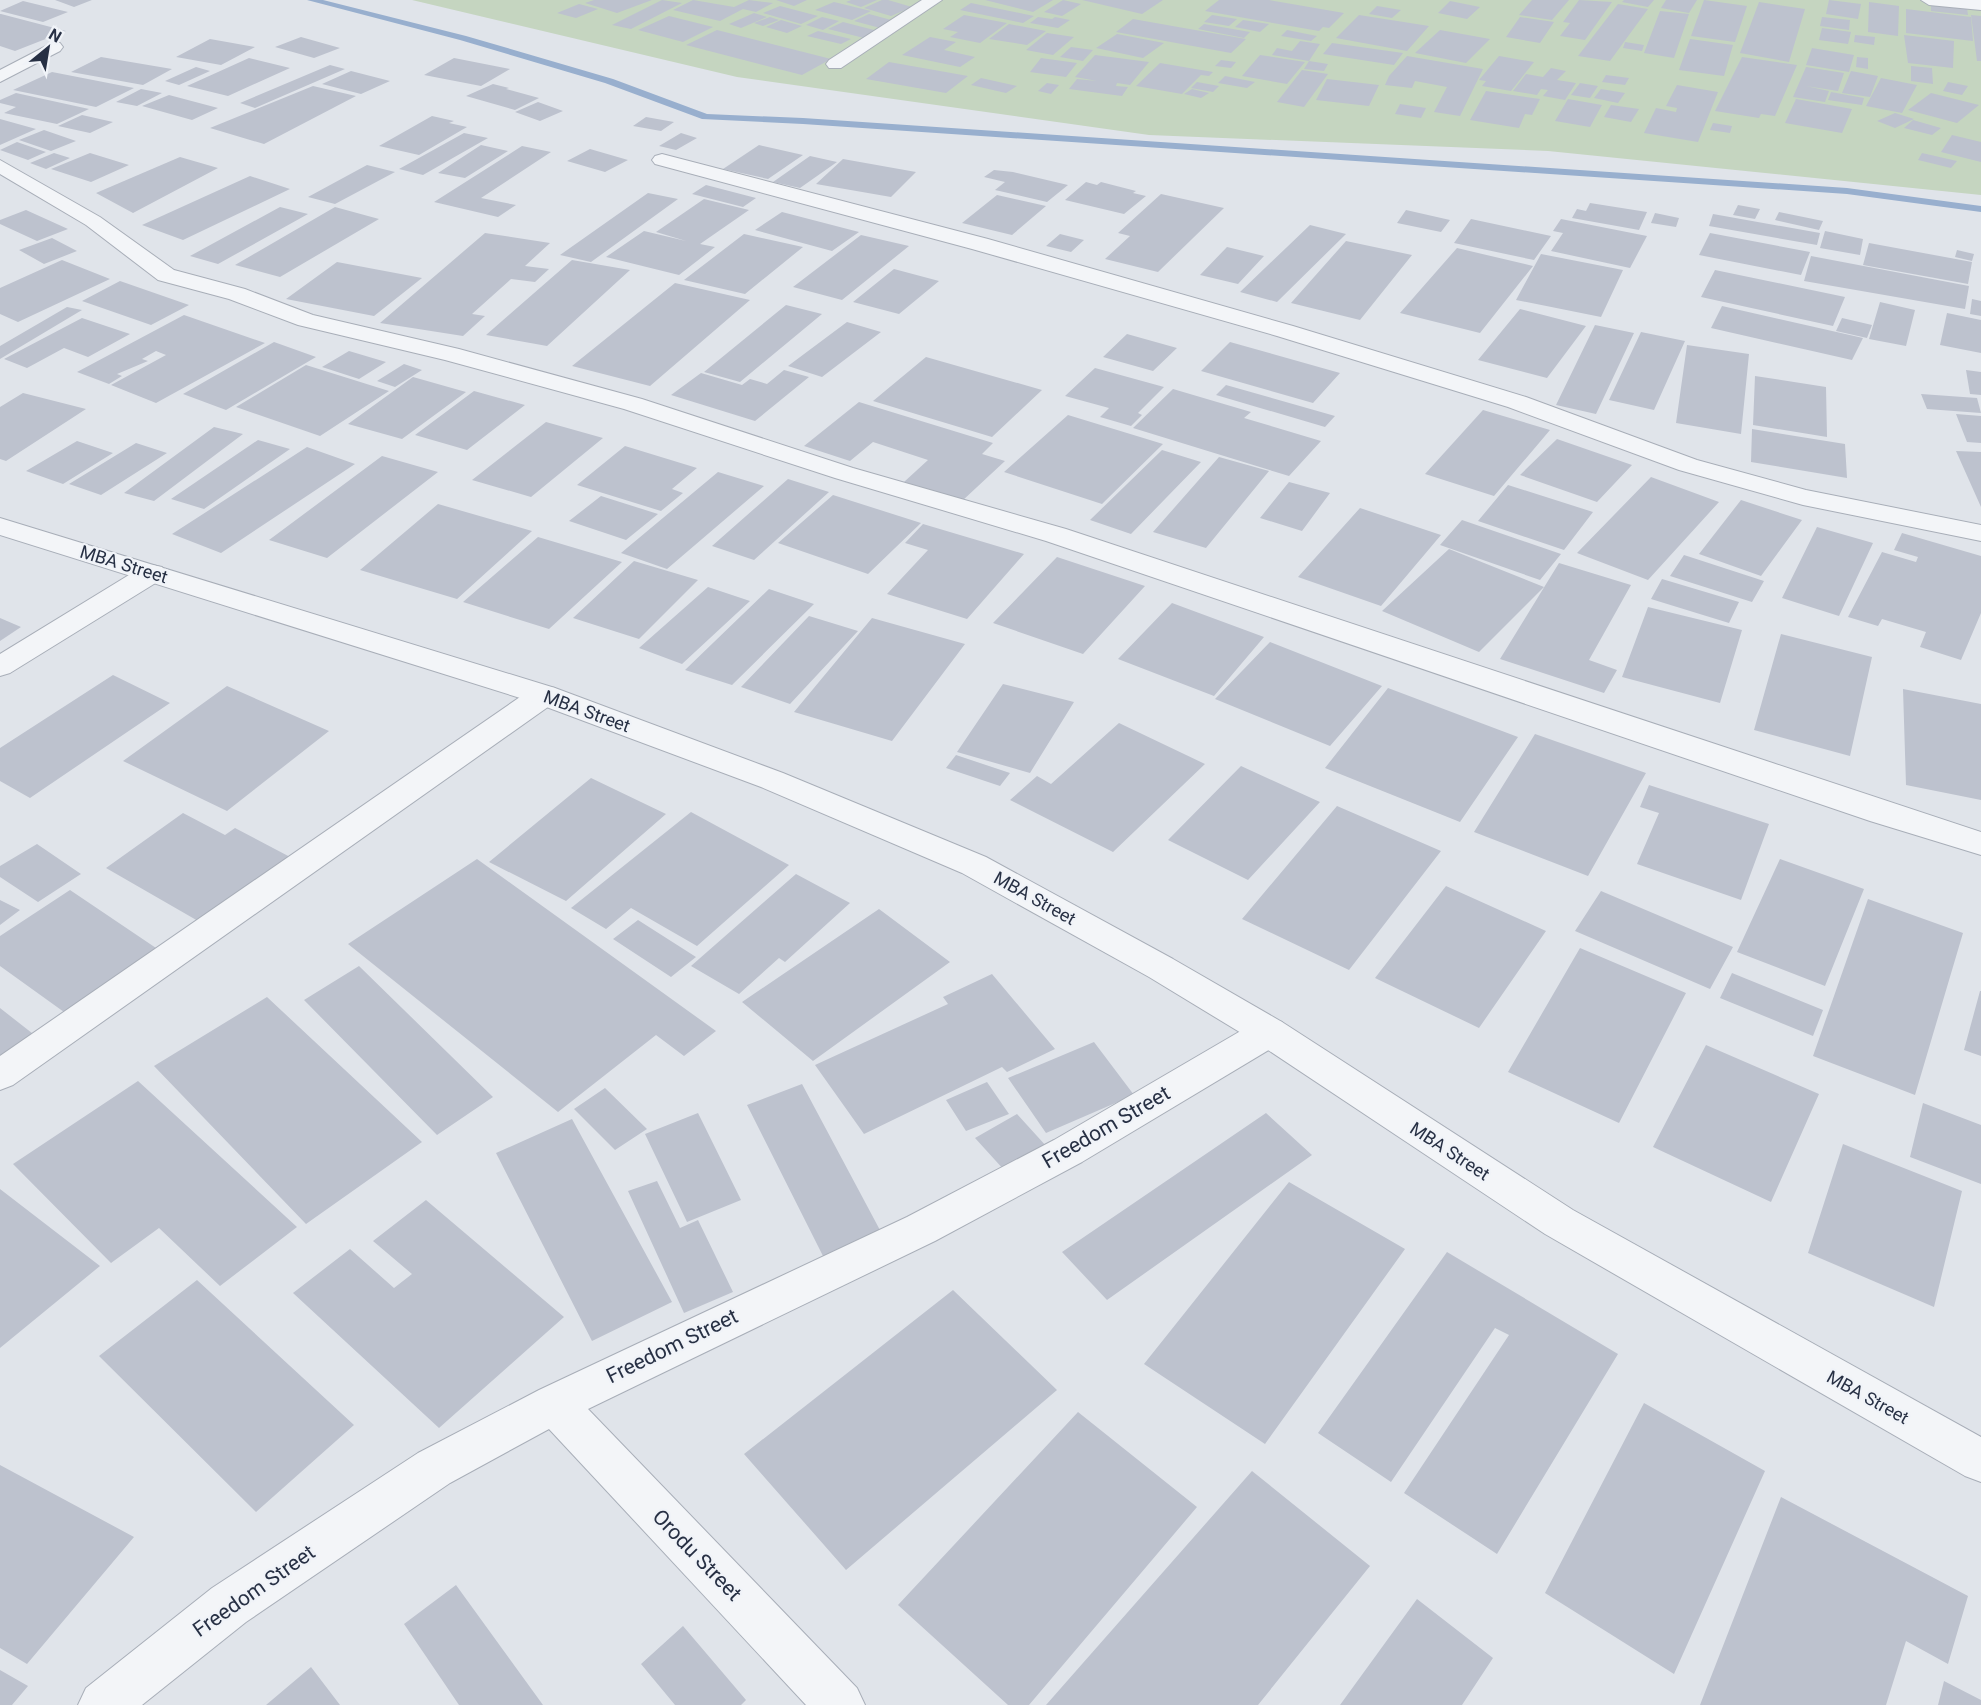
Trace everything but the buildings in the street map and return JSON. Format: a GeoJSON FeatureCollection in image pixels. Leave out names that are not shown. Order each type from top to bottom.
{"type":"FeatureCollection","features":[{"type":"Feature","properties":{"kind":"street"},"geometry":{"type":"LineString","coordinates":[[836,64],[934,0]]}},
{"type":"Feature","properties":{"kind":"street"},"geometry":{"type":"LineString","coordinates":[[1929,0],[1981,5]]}},
{"type":"Feature","properties":{"kind":"street"},"geometry":{"type":"LineString","coordinates":[[0,77],[54,47]]}},
{"type":"Feature","properties":{"kind":"street"},"geometry":{"type":"LineString","coordinates":[[662,160],[980,244],[1285,331],[1517,402],[1688,465],[1803,497],[1981,533]]}},
{"type":"Feature","properties":{"kind":"street"},"geometry":{"type":"LineString","coordinates":[[0,166],[93,221],[166,275],[237,294],[306,320],[451,354],[633,404],[844,473],[1056,535],[1869,809],[1981,844]]}},
{"type":"Feature","properties":{"kind":"street","name":"MBA Street"},"geometry":{"type":"LineString","coordinates":[[0,526],[544,695],[772,780],[974,865],[1161,968],[1269,1032],[1558,1222],[1981,1461]]}},
{"type":"Feature","properties":{"kind":"street"},"geometry":{"type":"LineString","coordinates":[[0,667],[152,573]]}},
{"type":"Feature","properties":{"kind":"street"},"geometry":{"type":"LineString","coordinates":[[0,1075],[544,695]]}},
{"type":"Feature","properties":{"kind":"street","name":"Freedom Street"},"geometry":{"type":"LineString","coordinates":[[103,1705],[229,1605],[434,1468],[554,1404],[921,1229],[1068,1151],[1269,1032]]}},
{"type":"Feature","properties":{"kind":"street","name":"Orodu Street"},"geometry":{"type":"LineString","coordinates":[[554,1404],[840,1705]]}},
{"type":"Feature","properties":{"kind":"green space"},"geometry":{"type":"Polygon","coordinates":[[[412,0],[1981,0],[1981,195],[1548,151],[1149,135],[737,77],[412,0]]]}},
{"type":"Feature","properties":{"kind":"waterway"},"geometry":{"type":"LineString","coordinates":[[312,0],[463,38],[609,81],[706,117],[803,121],[1847,191],[1981,209]]}}]}
